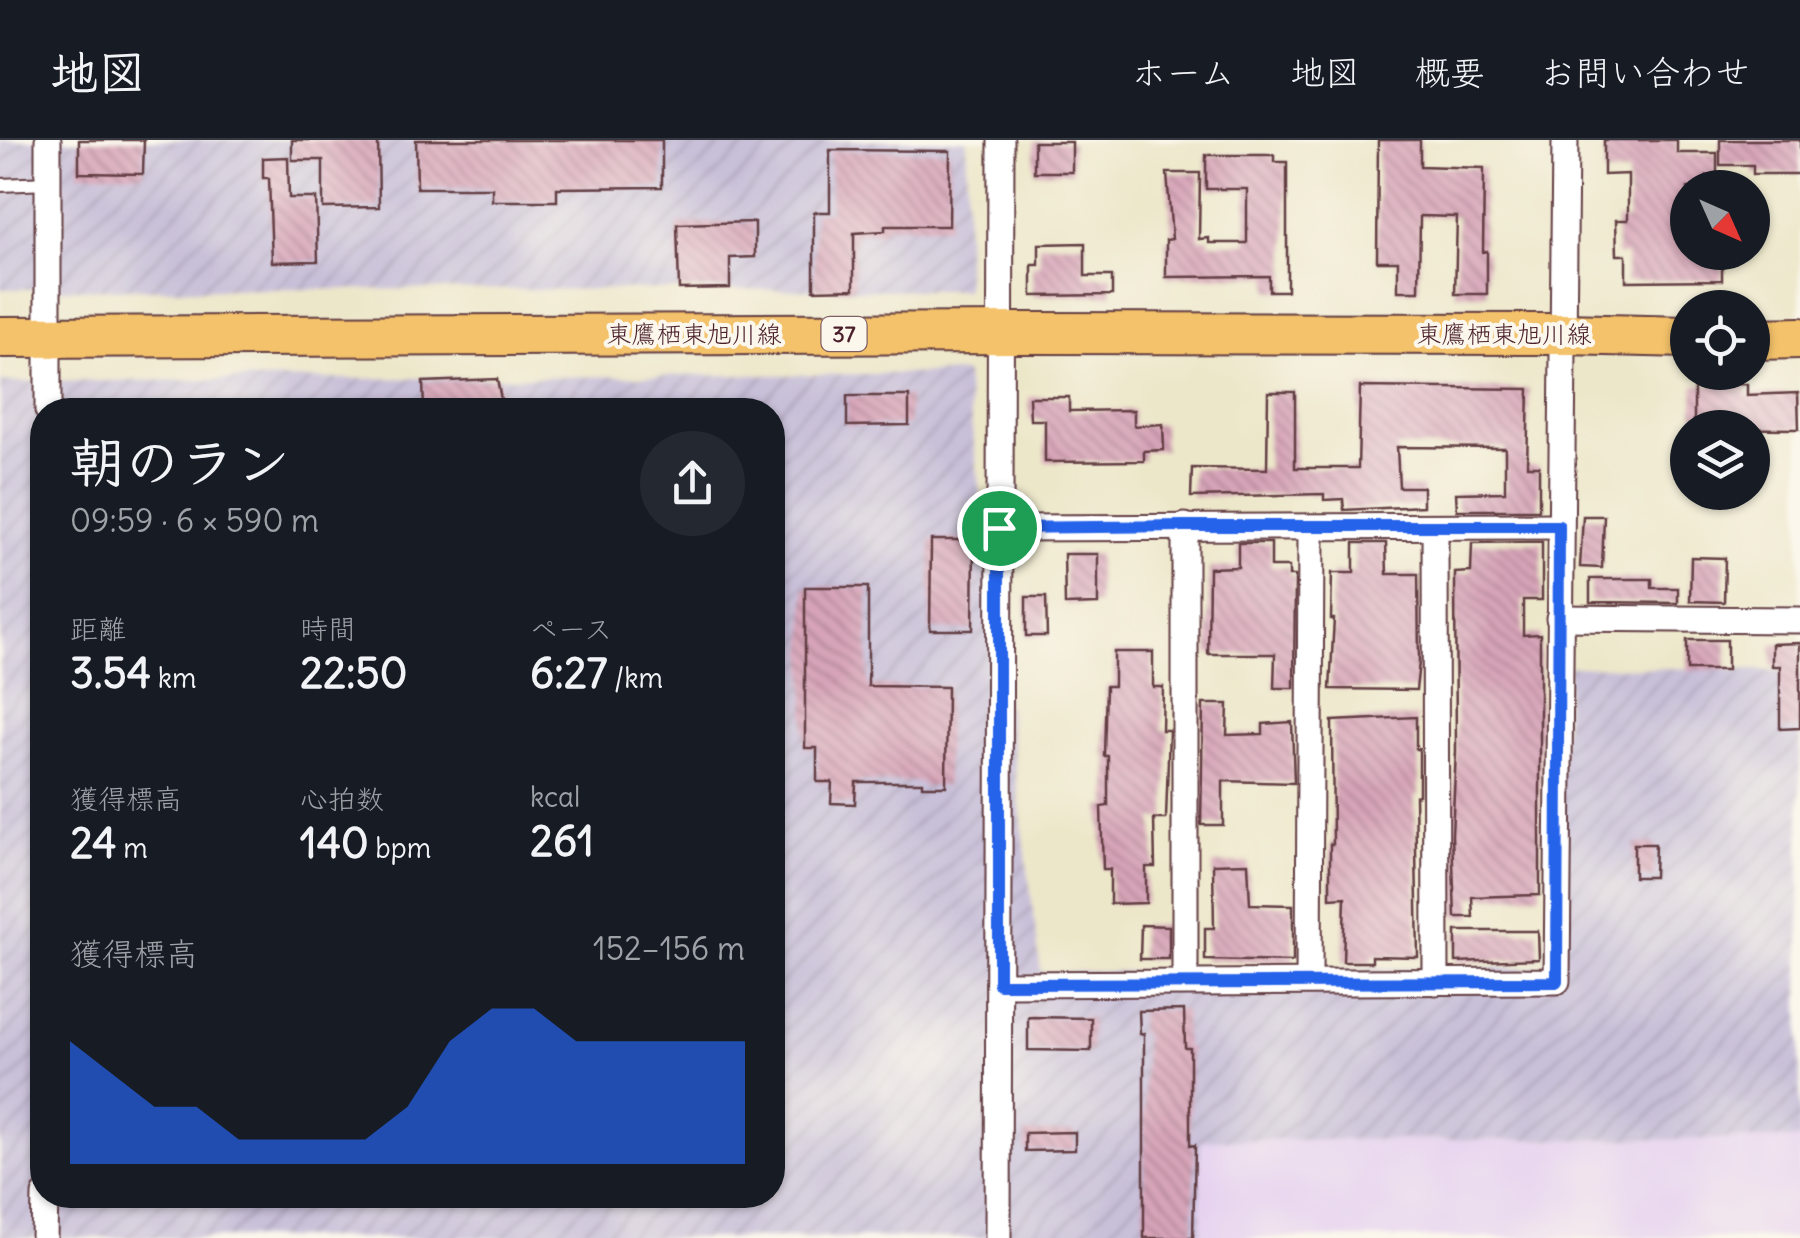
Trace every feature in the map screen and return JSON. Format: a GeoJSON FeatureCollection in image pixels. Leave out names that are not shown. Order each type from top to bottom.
{"type":"FeatureCollection","features":[{"type":"Feature","properties":{"kind":"main road","name":"東鷹栖東旭川線"},"geometry":{"type":"LineString","coordinates":[[0,337],[1000,333],[1670,337]]}},
{"type":"Feature","properties":{"kind":"main road"},"geometry":{"type":"LineString","coordinates":[[1770,339],[1800,338]]}},
{"type":"Feature","properties":{"kind":"street"},"geometry":{"type":"LineString","coordinates":[[48,140],[48,398]]}},
{"type":"Feature","properties":{"kind":"street"},"geometry":{"type":"LineString","coordinates":[[998,1238],[1000,140]]}},
{"type":"Feature","properties":{"kind":"street"},"geometry":{"type":"LineString","coordinates":[[999,984],[1557,982],[1565,140]]}},
{"type":"Feature","properties":{"kind":"street"},"geometry":{"type":"LineString","coordinates":[[1185,526],[1185,981]]}},
{"type":"Feature","properties":{"kind":"street"},"geometry":{"type":"LineString","coordinates":[[999,528],[1559,526]]}},
{"type":"Feature","properties":{"kind":"street"},"geometry":{"type":"LineString","coordinates":[[1435,527],[1436,982]]}},
{"type":"Feature","properties":{"kind":"street"},"geometry":{"type":"LineString","coordinates":[[1310,528],[1310,981]]}},
{"type":"Feature","properties":{"kind":"street"},"geometry":{"type":"LineString","coordinates":[[1558,618],[1800,620]]}},
{"type":"Feature","properties":{"kind":"street"},"geometry":{"type":"LineString","coordinates":[[44,1208],[44,1238]]}},
{"type":"Feature","properties":{"kind":"lane"},"geometry":{"type":"LineString","coordinates":[[0,185],[48,183]]}},
{"type":"Feature","properties":{"kind":"shaded area"},"geometry":{"type":"Polygon","coordinates":[[[0,140],[967,140],[966,290],[0,289],[0,140]]]}},
{"type":"Feature","properties":{"kind":"shaded area"},"geometry":{"type":"Polygon","coordinates":[[[965,373],[1041,972],[1545,967],[1569,666],[1800,671],[1800,1139],[1201,1140],[1201,1238],[0,1238],[0,382],[965,373]]]}},
{"type":"Feature","properties":{"kind":"shaded area"},"geometry":{"type":"Polygon","coordinates":[[[1800,1139],[1800,1238],[1201,1238],[1201,1140],[1800,1139]]]}},
{"type":"Feature","properties":{"kind":"building"},"geometry":{"type":"Polygon","coordinates":[[[79,140],[144,140],[143,174],[79,173],[79,140]]]}},
{"type":"Feature","properties":{"kind":"building"},"geometry":{"type":"Polygon","coordinates":[[[292,140],[378,140],[379,207],[323,208],[323,160],[292,160],[292,140]]]}},
{"type":"Feature","properties":{"kind":"building"},"geometry":{"type":"Polygon","coordinates":[[[416,140],[662,140],[662,187],[557,188],[557,201],[492,201],[492,188],[417,188],[416,140]]]}},
{"type":"Feature","properties":{"kind":"building"},"geometry":{"type":"Polygon","coordinates":[[[1378,140],[1420,140],[1420,166],[1484,168],[1487,294],[1455,294],[1457,217],[1420,216],[1419,291],[1398,291],[1398,261],[1377,261],[1378,140]]]}},
{"type":"Feature","properties":{"kind":"building"},"geometry":{"type":"Polygon","coordinates":[[[1604,140],[1677,140],[1677,153],[1717,153],[1717,170],[1670,170],[1670,270],[1722,270],[1722,280],[1626,281],[1626,255],[1617,255],[1616,220],[1628,220],[1628,174],[1604,175],[1604,140]]]}},
{"type":"Feature","properties":{"kind":"building"},"geometry":{"type":"Polygon","coordinates":[[[1720,140],[1800,140],[1800,174],[1770,174],[1770,170],[1753,170],[1753,165],[1720,165],[1720,140]]]}},
{"type":"Feature","properties":{"kind":"building"},"geometry":{"type":"Polygon","coordinates":[[[1034,142],[1072,142],[1072,172],[1034,172],[1034,142]]]}},
{"type":"Feature","properties":{"kind":"building"},"geometry":{"type":"Polygon","coordinates":[[[830,150],[950,151],[949,226],[885,226],[885,231],[854,233],[854,289],[814,290],[814,212],[830,212],[830,150]]]}},
{"type":"Feature","properties":{"kind":"building"},"geometry":{"type":"Polygon","coordinates":[[[1206,155],[1274,155],[1274,162],[1287,162],[1287,291],[1269,291],[1269,276],[1166,277],[1166,240],[1172,239],[1167,173],[1200,173],[1199,239],[1209,238],[1209,243],[1247,243],[1247,189],[1206,189],[1206,155]]]}},
{"type":"Feature","properties":{"kind":"building"},"geometry":{"type":"Polygon","coordinates":[[[288,157],[289,198],[316,198],[318,261],[272,262],[269,178],[263,178],[263,158],[288,157]]]}},
{"type":"Feature","properties":{"kind":"building"},"geometry":{"type":"Polygon","coordinates":[[[755,222],[755,257],[730,258],[730,288],[679,289],[677,224],[755,222]]]}},
{"type":"Feature","properties":{"kind":"building"},"geometry":{"type":"Polygon","coordinates":[[[1085,243],[1085,276],[1112,276],[1112,295],[1032,296],[1032,265],[1039,265],[1039,244],[1085,243]]]}},
{"type":"Feature","properties":{"kind":"building"},"geometry":{"type":"Polygon","coordinates":[[[497,379],[501,398],[424,398],[423,382],[497,379]]]}},
{"type":"Feature","properties":{"kind":"building"},"geometry":{"type":"Polygon","coordinates":[[[1360,387],[1529,389],[1527,466],[1539,466],[1539,510],[1457,510],[1456,493],[1505,492],[1505,448],[1397,447],[1399,487],[1423,487],[1423,506],[1344,510],[1343,499],[1324,500],[1324,494],[1191,497],[1192,468],[1267,469],[1268,392],[1295,392],[1295,468],[1358,468],[1360,387]]]}},
{"type":"Feature","properties":{"kind":"building"},"geometry":{"type":"Polygon","coordinates":[[[1694,390],[1747,390],[1747,395],[1798,393],[1799,429],[1770,429],[1770,410],[1694,410],[1694,390]]]}},
{"type":"Feature","properties":{"kind":"building"},"geometry":{"type":"Polygon","coordinates":[[[847,396],[909,396],[909,425],[847,426],[847,396]]]}},
{"type":"Feature","properties":{"kind":"building"},"geometry":{"type":"Polygon","coordinates":[[[1029,397],[1069,397],[1069,411],[1134,410],[1134,426],[1163,424],[1164,450],[1144,451],[1144,461],[1045,462],[1045,420],[1030,420],[1029,397]]]}},
{"type":"Feature","properties":{"kind":"building"},"geometry":{"type":"Polygon","coordinates":[[[1583,516],[1604,516],[1602,568],[1580,567],[1583,516]]]}},
{"type":"Feature","properties":{"kind":"building"},"geometry":{"type":"Polygon","coordinates":[[[931,540],[974,540],[973,630],[930,630],[931,540]]]}},
{"type":"Feature","properties":{"kind":"building"},"geometry":{"type":"Polygon","coordinates":[[[1542,542],[1542,600],[1523,600],[1523,635],[1540,634],[1540,895],[1472,897],[1473,917],[1455,917],[1455,573],[1471,572],[1472,543],[1542,542]]]}},
{"type":"Feature","properties":{"kind":"building"},"geometry":{"type":"Polygon","coordinates":[[[1238,543],[1271,543],[1271,567],[1289,567],[1289,576],[1295,576],[1294,688],[1274,688],[1275,654],[1208,654],[1209,568],[1238,567],[1238,543]]]}},
{"type":"Feature","properties":{"kind":"building"},"geometry":{"type":"Polygon","coordinates":[[[1354,543],[1386,543],[1387,574],[1418,574],[1416,690],[1330,689],[1332,573],[1354,573],[1354,543]]]}},
{"type":"Feature","properties":{"kind":"building"},"geometry":{"type":"Polygon","coordinates":[[[1064,554],[1098,554],[1098,604],[1065,605],[1064,554]]]}},
{"type":"Feature","properties":{"kind":"building"},"geometry":{"type":"Polygon","coordinates":[[[1691,557],[1725,558],[1724,602],[1690,601],[1691,557]]]}},
{"type":"Feature","properties":{"kind":"building"},"geometry":{"type":"Polygon","coordinates":[[[1590,579],[1652,579],[1652,588],[1678,588],[1678,603],[1590,602],[1590,579]]]}},
{"type":"Feature","properties":{"kind":"building"},"geometry":{"type":"Polygon","coordinates":[[[805,587],[868,587],[868,686],[947,687],[946,786],[856,782],[855,804],[831,803],[832,782],[817,782],[817,748],[805,748],[805,587]]]}},
{"type":"Feature","properties":{"kind":"building"},"geometry":{"type":"Polygon","coordinates":[[[1026,597],[1046,597],[1047,636],[1026,636],[1026,597]]]}},
{"type":"Feature","properties":{"kind":"building"},"geometry":{"type":"Polygon","coordinates":[[[1687,640],[1727,640],[1727,670],[1687,670],[1687,640]]]}},
{"type":"Feature","properties":{"kind":"building"},"geometry":{"type":"Polygon","coordinates":[[[1800,643],[1800,728],[1780,729],[1780,666],[1772,666],[1772,644],[1800,643]]]}},
{"type":"Feature","properties":{"kind":"building"},"geometry":{"type":"Polygon","coordinates":[[[1114,652],[1153,652],[1153,687],[1163,687],[1162,730],[1169,730],[1166,819],[1154,819],[1155,867],[1146,867],[1146,903],[1110,904],[1110,869],[1103,869],[1101,807],[1108,806],[1108,756],[1104,756],[1106,686],[1114,686],[1114,652]]]}},
{"type":"Feature","properties":{"kind":"building"},"geometry":{"type":"Polygon","coordinates":[[[1203,704],[1228,704],[1227,735],[1263,734],[1263,724],[1292,722],[1294,783],[1223,781],[1223,825],[1201,825],[1203,704]]]}},
{"type":"Feature","properties":{"kind":"building"},"geometry":{"type":"Polygon","coordinates":[[[1416,717],[1418,957],[1372,956],[1372,962],[1343,962],[1345,897],[1330,898],[1332,721],[1416,717]]]}},
{"type":"Feature","properties":{"kind":"building"},"geometry":{"type":"Polygon","coordinates":[[[1634,844],[1655,844],[1654,877],[1634,877],[1634,844]]]}},
{"type":"Feature","properties":{"kind":"building"},"geometry":{"type":"Polygon","coordinates":[[[1248,863],[1250,904],[1293,905],[1293,962],[1205,960],[1205,928],[1214,928],[1213,864],[1248,863]]]}},
{"type":"Feature","properties":{"kind":"building"},"geometry":{"type":"Polygon","coordinates":[[[1141,925],[1169,926],[1169,959],[1140,959],[1141,925]]]}},
{"type":"Feature","properties":{"kind":"building"},"geometry":{"type":"Polygon","coordinates":[[[1456,931],[1538,931],[1539,959],[1456,962],[1456,931]]]}},
{"type":"Feature","properties":{"kind":"building"},"geometry":{"type":"Polygon","coordinates":[[[1184,1010],[1185,1048],[1190,1048],[1190,1146],[1195,1145],[1193,1238],[1144,1238],[1144,1033],[1140,1034],[1139,1011],[1184,1010]]]}},
{"type":"Feature","properties":{"kind":"building"},"geometry":{"type":"Polygon","coordinates":[[[1028,1017],[1091,1018],[1091,1051],[1028,1050],[1028,1017]]]}},
{"type":"Feature","properties":{"kind":"building"},"geometry":{"type":"Polygon","coordinates":[[[1075,1132],[1075,1150],[1025,1151],[1025,1133],[1075,1132]]]}},
{"type":"Feature","properties":{"kind":"route"},"geometry":{"type":"LineString","coordinates":[[1559,526],[1557,982],[999,984],[999,528],[1559,526]]}}]}
